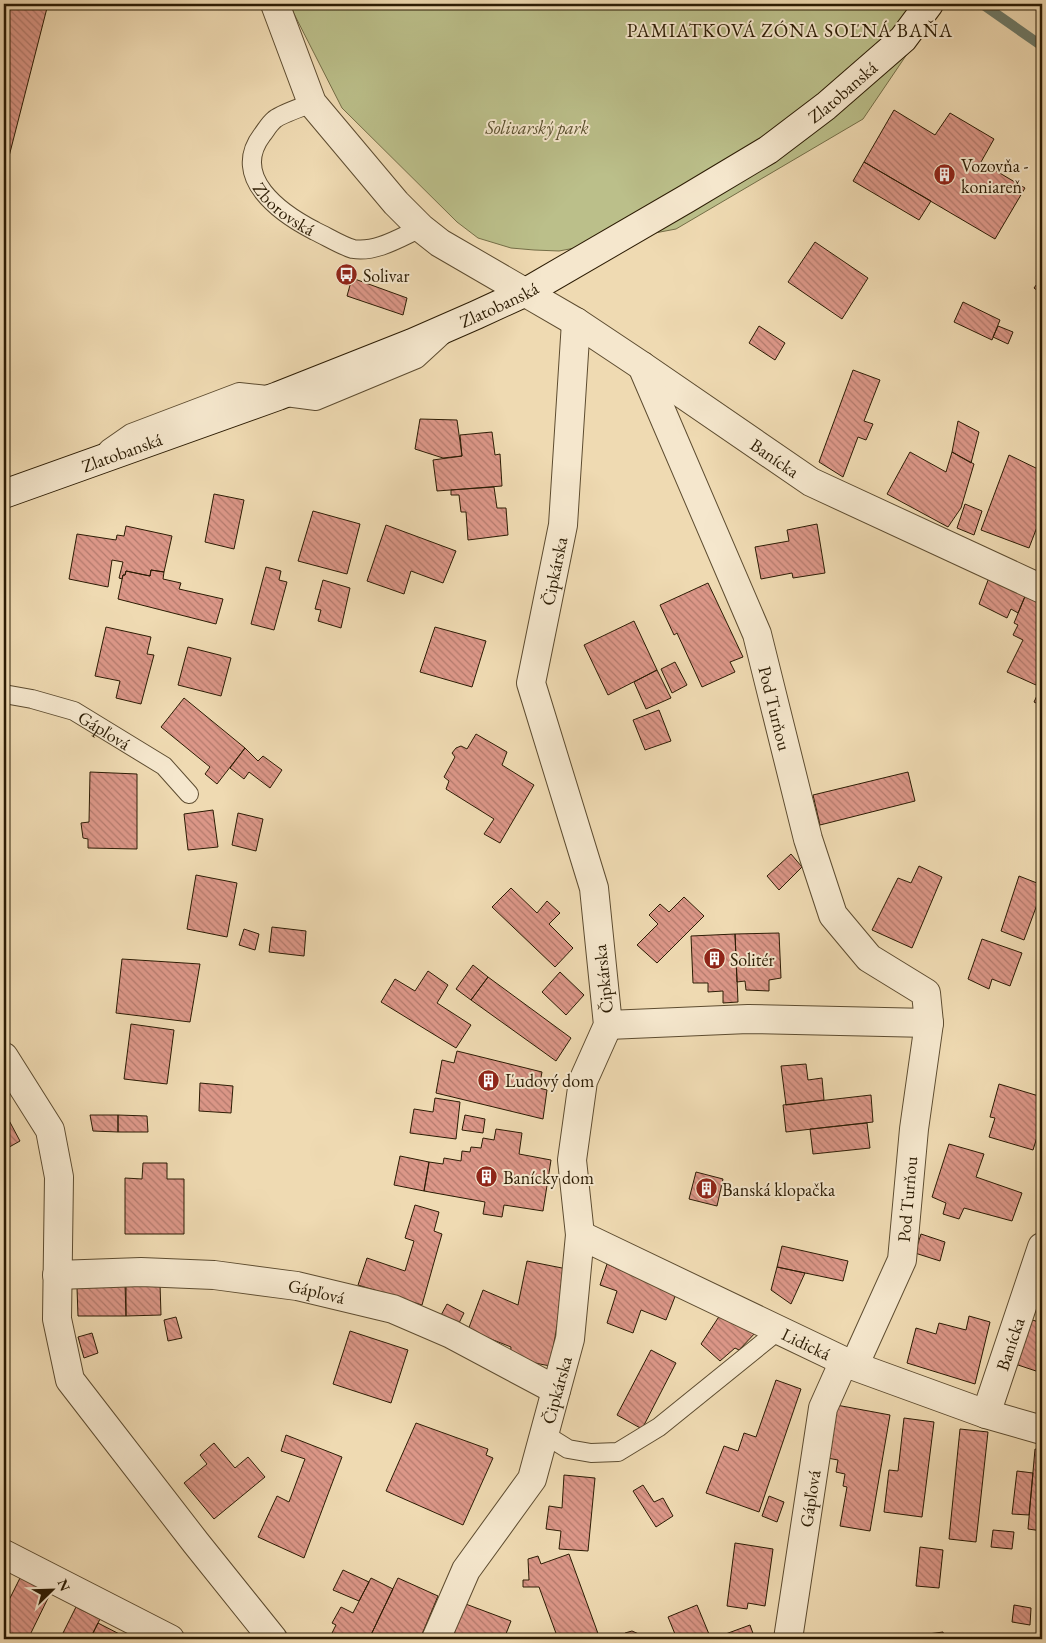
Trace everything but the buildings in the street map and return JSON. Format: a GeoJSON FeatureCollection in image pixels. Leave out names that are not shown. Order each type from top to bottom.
{"type":"FeatureCollection","features":[{"type":"Feature","properties":{"kind":"street"},"geometry":{"type":"LineString","coordinates":[[275,4],[312,103],[396,203],[421,228],[440,243],[526,292]]}},
{"type":"Feature","properties":{"kind":"street","name":"Zlatobanská"},"geometry":{"type":"LineString","coordinates":[[4,494],[278,396],[452,326],[526,292],[686,200],[768,150],[826,106],[903,39],[929,4]]}},
{"type":"Feature","properties":{"kind":"street","name":"Banícka"},"geometry":{"type":"LineString","coordinates":[[526,292],[576,322],[811,482],[1042,589]]}},
{"type":"Feature","properties":{"kind":"street","name":"Čipkárska"},"geometry":{"type":"LineString","coordinates":[[436,1639],[466,1570],[532,1479],[570,1338],[580,1234],[572,1160],[584,1081],[608,1025],[594,888],[531,683],[563,525],[576,322]]}},
{"type":"Feature","properties":{"kind":"street","name":"Pod Turňou"},"geometry":{"type":"LineString","coordinates":[[642,366],[757,634],[808,839],[833,915],[869,958],[926,993],[929,1024],[914,1129],[902,1260],[849,1363]]}},
{"type":"Feature","properties":{"kind":"street"},"geometry":{"type":"LineString","coordinates":[[608,1025],[748,1018],[929,1024]]}},
{"type":"Feature","properties":{"kind":"street"},"geometry":{"type":"LineString","coordinates":[[4,1057],[50,1130],[59,1177],[57,1319],[70,1380],[273,1639]]}},
{"type":"Feature","properties":{"kind":"street","name":"Lidická"},"geometry":{"type":"LineString","coordinates":[[580,1234],[849,1363],[986,1414],[1042,1430]]}},
{"type":"Feature","properties":{"kind":"street","name":"Banícka"},"geometry":{"type":"LineString","coordinates":[[986,1414],[1042,1246]]}},
{"type":"Feature","properties":{"kind":"street","name":"Gápľová"},"geometry":{"type":"LineString","coordinates":[[57,1275],[141,1272],[214,1275],[298,1286],[393,1309],[451,1334],[556,1390]]}},
{"type":"Feature","properties":{"kind":"street","name":"Gápľová"},"geometry":{"type":"LineString","coordinates":[[788,1639],[822,1408],[849,1363]]}},
{"type":"Feature","properties":{"kind":"street"},"geometry":{"type":"LineString","coordinates":[[4,1554],[170,1639]]}},
{"type":"Feature","properties":{"kind":"lane","name":"Zborovská"},"geometry":{"type":"LineString","coordinates":[[312,103],[274,119],[254,145],[251,165],[256,182],[270,200],[296,221],[352,248],[368,249],[391,242],[421,228]]}},
{"type":"Feature","properties":{"kind":"lane","name":"Gápľová"},"geometry":{"type":"LineString","coordinates":[[4,694],[32,699],[74,711],[164,766],[189,794]]}},
{"type":"Feature","properties":{"kind":"lane"},"geometry":{"type":"LineString","coordinates":[[544,1434],[568,1448],[591,1453],[618,1452],[659,1426],[780,1330]]}},
{"type":"Feature","properties":{"kind":"green space","name":"Solivarský park"},"geometry":{"type":"Polygon","coordinates":[[[289,4],[941,4],[863,119],[676,229],[559,251],[511,248],[478,238],[457,222],[342,108],[289,4]]]}},
{"type":"Feature","properties":{"kind":"waterway"},"geometry":{"type":"LineString","coordinates":[[982,4],[1042,46]]}},
{"type":"Feature","properties":{"kind":"place","name":"Vozovňa - koniareň"},"geometry":{"type":"Point","coordinates":[945,175]}},
{"type":"Feature","properties":{"kind":"place","name":"Solivar"},"geometry":{"type":"Point","coordinates":[347,275]}},
{"type":"Feature","properties":{"kind":"place","name":"Solitér"},"geometry":{"type":"Point","coordinates":[714,959]}},
{"type":"Feature","properties":{"kind":"place","name":"Ľudový dom"},"geometry":{"type":"Point","coordinates":[489,1080]}},
{"type":"Feature","properties":{"kind":"place","name":"Banícky dom"},"geometry":{"type":"Point","coordinates":[487,1177]}},
{"type":"Feature","properties":{"kind":"place","name":"Banská klopačka"},"geometry":{"type":"Point","coordinates":[706,1189]}},
{"type":"Feature","properties":{"kind":"district","name":"PAMIATKOVÁ ZÓNA SOĽNÁ BAŇA"},"geometry":{"type":"Point","coordinates":[790,30]}}]}
